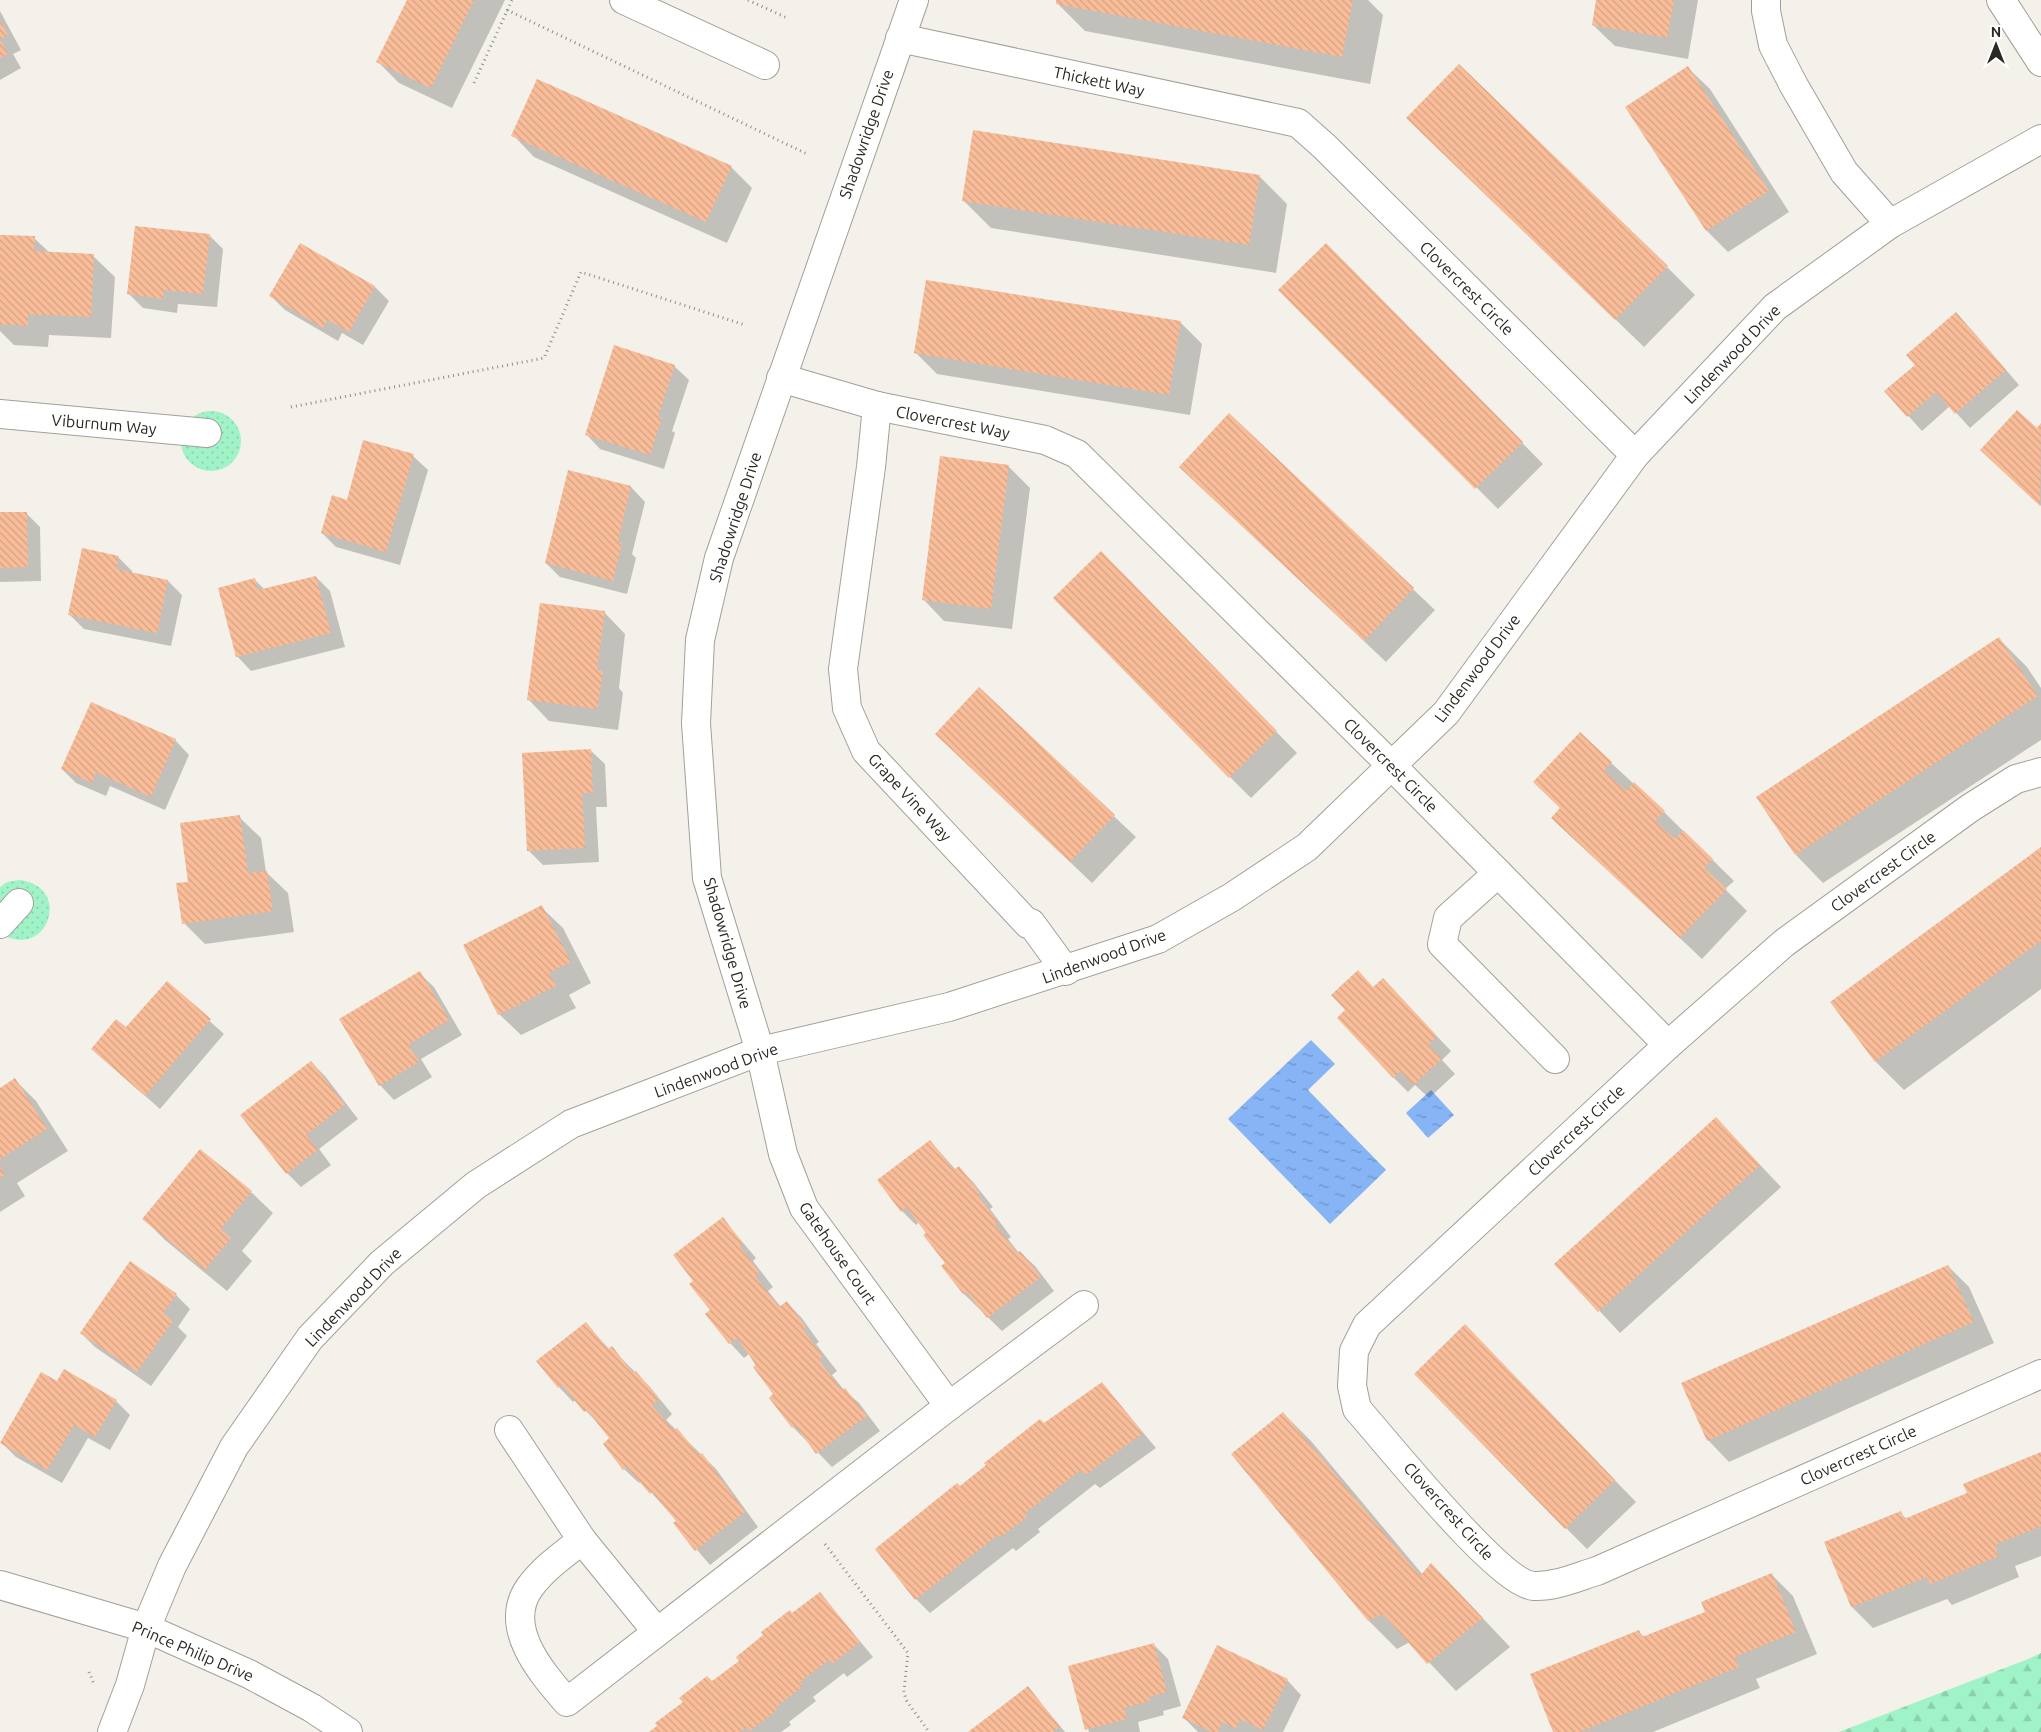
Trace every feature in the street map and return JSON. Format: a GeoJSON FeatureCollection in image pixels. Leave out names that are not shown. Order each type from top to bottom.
{"type":"FeatureCollection","features":[{"type":"Feature","properties":{"kind":"street"},"geometry":{"type":"LineString","coordinates":[[624,0],[765,65]]}},
{"type":"Feature","properties":{"kind":"street","name":"Shadowridge Drive"},"geometry":{"type":"LineString","coordinates":[[760,1051],[707,878],[696,723],[700,640],[719,558],[914,0]]}},
{"type":"Feature","properties":{"kind":"street"},"geometry":{"type":"LineString","coordinates":[[1766,0],[1766,12],[1773,45],[1792,84],[1844,172],[1890,224]]}},
{"type":"Feature","properties":{"kind":"street"},"geometry":{"type":"LineString","coordinates":[[2001,0],[2041,62]]}},
{"type":"Feature","properties":{"kind":"street","name":"Thickett Way"},"geometry":{"type":"LineString","coordinates":[[900,38],[1298,123]]}},
{"type":"Feature","properties":{"kind":"street","name":"Clovercrest Circle"},"geometry":{"type":"LineString","coordinates":[[1298,123],[1332,154],[1635,455]]}},
{"type":"Feature","properties":{"kind":"street","name":"Lindenwood Drive"},"geometry":{"type":"LineString","coordinates":[[112,1732],[130,1685],[146,1628],[172,1566],[234,1448],[310,1338],[382,1263],[476,1185],[571,1124],[760,1051],[950,1007],[1158,940],[1232,897],[1307,847],[1393,767],[1446,713],[1635,455],[1775,307],[1890,224],[2041,139]]}},
{"type":"Feature","properties":{"kind":"street","name":"Clovercrest Way"},"geometry":{"type":"LineString","coordinates":[[781,378],[876,406],[1045,440],[1076,454],[1112,489]]}},
{"type":"Feature","properties":{"kind":"street","name":"Grape Vine Way"},"geometry":{"type":"LineString","coordinates":[[876,406],[871,467],[843,669],[847,708],[866,751],[1028,924],[1031,923],[1066,971]]}},
{"type":"Feature","properties":{"kind":"street","name":"Viburnum Way"},"geometry":{"type":"LineString","coordinates":[[0,414],[207,433]]}},
{"type":"Feature","properties":{"kind":"street","name":"Clovercrest Circle"},"geometry":{"type":"LineString","coordinates":[[1112,489],[1393,767],[1668,1045]]}},
{"type":"Feature","properties":{"kind":"street","name":"Clovercrest Circle"},"geometry":{"type":"LineString","coordinates":[[2041,772],[2016,780],[1970,808],[1792,937],[1668,1045],[1367,1325],[1354,1351],[1352,1386],[1357,1409],[1481,1550],[1511,1576],[1532,1586],[1561,1582],[1597,1571],[2041,1374]]}},
{"type":"Feature","properties":{"kind":"street"},"geometry":{"type":"LineString","coordinates":[[1498,872],[1448,918],[1442,944],[1555,1059]]}},
{"type":"Feature","properties":{"kind":"street"},"geometry":{"type":"LineString","coordinates":[[0,924],[19,902]]}},
{"type":"Feature","properties":{"kind":"street","name":"Gatehouse Court"},"geometry":{"type":"LineString","coordinates":[[760,1051],[783,1154],[804,1208],[950,1406]]}},
{"type":"Feature","properties":{"kind":"street"},"geometry":{"type":"LineString","coordinates":[[582,1540],[548,1567],[529,1588],[519,1610],[527,1648],[543,1674],[567,1702],[950,1406],[1084,1305]]}},
{"type":"Feature","properties":{"kind":"street"},"geometry":{"type":"LineString","coordinates":[[509,1430],[582,1540],[657,1632]]}},
{"type":"Feature","properties":{"kind":"street","name":"Prince Philip Drive"},"geometry":{"type":"LineString","coordinates":[[0,1585],[146,1628],[249,1674],[312,1708],[348,1732]]}},
{"type":"Feature","properties":{"kind":"path"},"geometry":{"type":"LineString","coordinates":[[474,83],[512,0]]}},
{"type":"Feature","properties":{"kind":"path"},"geometry":{"type":"LineString","coordinates":[[748,0],[787,18]]}},
{"type":"Feature","properties":{"kind":"path"},"geometry":{"type":"LineString","coordinates":[[507,10],[807,154]]}},
{"type":"Feature","properties":{"kind":"path"},"geometry":{"type":"LineString","coordinates":[[290,407],[544,358],[581,272],[745,325]]}},
{"type":"Feature","properties":{"kind":"path"},"geometry":{"type":"LineString","coordinates":[[806,1518],[905,1648],[908,1660],[904,1691],[906,1700],[929,1732]]}},
{"type":"Feature","properties":{"kind":"green space"},"geometry":{"type":"Polygon","coordinates":[[[211,411],[228,416],[236,424],[241,441],[236,458],[228,466],[211,471],[194,466],[186,458],[181,441],[186,424],[194,416],[211,411]]]}},
{"type":"Feature","properties":{"kind":"green space"},"geometry":{"type":"Polygon","coordinates":[[[19,880],[36,885],[46,895],[50,907],[48,920],[41,931],[31,938],[17,940],[0,933],[0,887],[7,882],[19,880]]]}},
{"type":"Feature","properties":{"kind":"green space"},"geometry":{"type":"Polygon","coordinates":[[[2041,1653],[2041,1732],[1839,1732],[2028,1659],[2041,1653]]]}},
{"type":"Feature","properties":{"kind":"water"},"geometry":{"type":"Polygon","coordinates":[[[1311,1040],[1335,1064],[1308,1090],[1386,1170],[1330,1224],[1228,1119],[1311,1040]]]}},
{"type":"Feature","properties":{"kind":"water"},"geometry":{"type":"Polygon","coordinates":[[[1431,1090],[1454,1115],[1428,1138],[1406,1113],[1431,1090]]]}},
{"type":"Feature","properties":{"kind":"building"},"geometry":{"type":"Polygon","coordinates":[[[407,0],[474,0],[431,88],[376,62],[407,0]]]}},
{"type":"Feature","properties":{"kind":"building"},"geometry":{"type":"Polygon","coordinates":[[[1056,0],[1353,0],[1342,57],[1056,4],[1056,0]]]}},
{"type":"Feature","properties":{"kind":"building"},"geometry":{"type":"Polygon","coordinates":[[[1596,0],[1674,0],[1667,38],[1592,25],[1596,0]]]}},
{"type":"Feature","properties":{"kind":"building"},"geometry":{"type":"Polygon","coordinates":[[[0,21],[8,35],[0,39],[0,21]]]}},
{"type":"Feature","properties":{"kind":"building"},"geometry":{"type":"Polygon","coordinates":[[[0,40],[8,54],[0,58],[0,40]]]}},
{"type":"Feature","properties":{"kind":"building"},"geometry":{"type":"Polygon","coordinates":[[[1459,64],[1668,266],[1615,320],[1406,118],[1459,64]]]}},
{"type":"Feature","properties":{"kind":"building"},"geometry":{"type":"Polygon","coordinates":[[[1688,66],[1769,191],[1706,231],[1625,107],[1688,66]]]}},
{"type":"Feature","properties":{"kind":"building"},"geometry":{"type":"Polygon","coordinates":[[[537,79],[732,166],[706,222],[511,136],[537,79]]]}},
{"type":"Feature","properties":{"kind":"building"},"geometry":{"type":"Polygon","coordinates":[[[973,130],[1260,175],[1249,245],[962,201],[973,130]]]}},
{"type":"Feature","properties":{"kind":"building"},"geometry":{"type":"Polygon","coordinates":[[[135,226],[210,234],[203,294],[164,290],[163,299],[127,294],[135,226]]]}},
{"type":"Feature","properties":{"kind":"building"},"geometry":{"type":"Polygon","coordinates":[[[0,235],[35,236],[34,251],[94,254],[91,317],[28,314],[28,326],[0,324],[0,235]]]}},
{"type":"Feature","properties":{"kind":"building"},"geometry":{"type":"Polygon","coordinates":[[[300,243],[375,286],[349,332],[328,320],[323,328],[269,296],[300,243]]]}},
{"type":"Feature","properties":{"kind":"building"},"geometry":{"type":"Polygon","coordinates":[[[1326,243],[1523,442],[1475,489],[1278,290],[1326,243]]]}},
{"type":"Feature","properties":{"kind":"building"},"geometry":{"type":"Polygon","coordinates":[[[926,280],[1181,321],[1169,395],[914,353],[926,280]]]}},
{"type":"Feature","properties":{"kind":"building"},"geometry":{"type":"Polygon","coordinates":[[[1956,312],[2006,370],[1955,414],[1936,392],[1907,417],[1884,391],[1915,365],[1906,355],[1956,312]]]}},
{"type":"Feature","properties":{"kind":"building"},"geometry":{"type":"Polygon","coordinates":[[[614,345],[675,365],[658,417],[662,418],[650,455],[585,435],[614,345]]]}},
{"type":"Feature","properties":{"kind":"building"},"geometry":{"type":"Polygon","coordinates":[[[2017,410],[2037,428],[2041,423],[2040,506],[1980,450],[2017,410]]]}},
{"type":"Feature","properties":{"kind":"building"},"geometry":{"type":"Polygon","coordinates":[[[1229,413],[1414,588],[1364,641],[1179,467],[1229,413]]]}},
{"type":"Feature","properties":{"kind":"building"},"geometry":{"type":"Polygon","coordinates":[[[363,440],[414,454],[386,552],[321,533],[332,495],[347,500],[363,440]]]}},
{"type":"Feature","properties":{"kind":"building"},"geometry":{"type":"Polygon","coordinates":[[[940,456],[1009,465],[991,609],[922,600],[940,456]]]}},
{"type":"Feature","properties":{"kind":"building"},"geometry":{"type":"Polygon","coordinates":[[[568,470],[631,486],[618,542],[622,543],[613,581],[545,563],[568,470]]]}},
{"type":"Feature","properties":{"kind":"building"},"geometry":{"type":"Polygon","coordinates":[[[0,512],[27,512],[28,567],[0,568],[0,512]]]}},
{"type":"Feature","properties":{"kind":"building"},"geometry":{"type":"Polygon","coordinates":[[[82,548],[119,556],[116,569],[168,580],[157,633],[68,615],[82,548]]]}},
{"type":"Feature","properties":{"kind":"building"},"geometry":{"type":"Polygon","coordinates":[[[1101,551],[1277,731],[1229,778],[1053,598],[1101,551]]]}},
{"type":"Feature","properties":{"kind":"building"},"geometry":{"type":"Polygon","coordinates":[[[316,576],[331,633],[236,657],[218,588],[255,578],[258,590],[316,576]]]}},
{"type":"Feature","properties":{"kind":"building"},"geometry":{"type":"Polygon","coordinates":[[[540,603],[605,611],[597,670],[603,671],[597,709],[527,700],[540,603]]]}},
{"type":"Feature","properties":{"kind":"building"},"geometry":{"type":"Polygon","coordinates":[[[1999,637],[2038,696],[1795,855],[1756,797],[1999,637]]]}},
{"type":"Feature","properties":{"kind":"building"},"geometry":{"type":"Polygon","coordinates":[[[979,687],[1115,815],[1070,862],[935,734],[979,687]]]}},
{"type":"Feature","properties":{"kind":"building"},"geometry":{"type":"Polygon","coordinates":[[[91,702],[176,739],[151,797],[96,772],[92,783],[61,769],[91,702]]]}},
{"type":"Feature","properties":{"kind":"building"},"geometry":{"type":"Polygon","coordinates":[[[1580,732],[1612,762],[1604,771],[1626,791],[1634,782],[1665,811],[1655,821],[1675,839],[1683,830],[1713,859],[1704,868],[1727,889],[1680,938],[1551,818],[1560,808],[1533,782],[1580,732]]]}},
{"type":"Feature","properties":{"kind":"building"},"geometry":{"type":"Polygon","coordinates":[[[591,749],[593,793],[582,793],[585,848],[527,851],[522,753],[591,749]]]}},
{"type":"Feature","properties":{"kind":"building"},"geometry":{"type":"Polygon","coordinates":[[[240,815],[248,873],[267,871],[273,911],[182,924],[176,883],[188,882],[180,823],[240,815]]]}},
{"type":"Feature","properties":{"kind":"building"},"geometry":{"type":"Polygon","coordinates":[[[2041,847],[2041,941],[1875,1062],[1830,1002],[2041,847]]]}},
{"type":"Feature","properties":{"kind":"building"},"geometry":{"type":"Polygon","coordinates":[[[542,905],[571,962],[549,973],[556,986],[498,1015],[463,945],[542,905]]]}},
{"type":"Feature","properties":{"kind":"building"},"geometry":{"type":"Polygon","coordinates":[[[1358,970],[1373,987],[1383,978],[1437,1036],[1428,1045],[1442,1059],[1413,1085],[1401,1071],[1393,1078],[1337,1018],[1345,1010],[1331,995],[1358,970]]]}},
{"type":"Feature","properties":{"kind":"building"},"geometry":{"type":"Polygon","coordinates":[[[420,971],[449,1020],[408,1045],[419,1062],[379,1086],[339,1019],[420,971]]]}},
{"type":"Feature","properties":{"kind":"building"},"geometry":{"type":"Polygon","coordinates":[[[167,981],[211,1019],[145,1096],[91,1049],[116,1019],[126,1027],[167,981]]]}},
{"type":"Feature","properties":{"kind":"building"},"geometry":{"type":"Polygon","coordinates":[[[311,1061],[345,1105],[306,1135],[318,1150],[286,1174],[240,1115],[311,1061]]]}},
{"type":"Feature","properties":{"kind":"building"},"geometry":{"type":"Polygon","coordinates":[[[15,1078],[47,1129],[0,1159],[0,1088],[15,1078]]]}},
{"type":"Feature","properties":{"kind":"building"},"geometry":{"type":"Polygon","coordinates":[[[1716,1117],[1760,1165],[1598,1312],[1554,1264],[1716,1117]]]}},
{"type":"Feature","properties":{"kind":"building"},"geometry":{"type":"Polygon","coordinates":[[[930,1140],[954,1170],[959,1166],[980,1193],[977,1194],[998,1222],[995,1224],[1017,1253],[1020,1251],[1041,1277],[987,1318],[967,1292],[963,1294],[941,1266],[945,1263],[923,1235],[926,1233],[906,1207],[901,1212],[877,1180],[930,1140]]]}},
{"type":"Feature","properties":{"kind":"building"},"geometry":{"type":"Polygon","coordinates":[[[200,1149],[252,1191],[221,1229],[231,1238],[205,1270],[142,1219],[200,1149]]]}},
{"type":"Feature","properties":{"kind":"building"},"geometry":{"type":"Polygon","coordinates":[[[0,1167],[5,1175],[0,1178],[0,1167]]]}},
{"type":"Feature","properties":{"kind":"building"},"geometry":{"type":"Polygon","coordinates":[[[723,1217],[743,1244],[740,1246],[759,1272],[755,1276],[779,1307],[787,1301],[806,1327],[803,1330],[823,1356],[819,1360],[842,1390],[845,1388],[867,1416],[816,1454],[795,1425],[792,1428],[769,1398],[773,1394],[753,1367],[756,1365],[737,1338],[729,1344],[705,1314],[710,1310],[689,1284],[693,1281],[673,1255],[723,1217]]]}},
{"type":"Feature","properties":{"kind":"building"},"geometry":{"type":"Polygon","coordinates":[[[130,1261],[177,1294],[163,1313],[173,1321],[137,1372],[80,1333],[130,1261]]]}},
{"type":"Feature","properties":{"kind":"building"},"geometry":{"type":"Polygon","coordinates":[[[1948,1265],[1974,1322],[1707,1441],[1681,1383],[1948,1265]]]}},
{"type":"Feature","properties":{"kind":"building"},"geometry":{"type":"Polygon","coordinates":[[[586,1322],[608,1349],[612,1346],[633,1373],[636,1371],[659,1399],[652,1405],[673,1430],[677,1428],[699,1455],[702,1453],[745,1512],[695,1551],[673,1523],[676,1521],[652,1492],[650,1494],[627,1467],[623,1470],[603,1444],[609,1438],[587,1410],[584,1412],[562,1385],[558,1388],[536,1361],[586,1322]]]}},
{"type":"Feature","properties":{"kind":"building"},"geometry":{"type":"Polygon","coordinates":[[[1465,1324],[1615,1480],[1565,1529],[1414,1374],[1465,1324]]]}},
{"type":"Feature","properties":{"kind":"building"},"geometry":{"type":"Polygon","coordinates":[[[64,1369],[117,1400],[95,1437],[74,1425],[47,1470],[0,1443],[41,1372],[57,1381],[64,1369]]]}},
{"type":"Feature","properties":{"kind":"building"},"geometry":{"type":"Polygon","coordinates":[[[1102,1382],[1143,1433],[1085,1475],[1081,1470],[1024,1514],[1027,1517],[1001,1537],[998,1535],[915,1600],[875,1549],[957,1483],[960,1486],[986,1465],[984,1463],[1040,1419],[1044,1423],[1102,1382]]]}},
{"type":"Feature","properties":{"kind":"building"},"geometry":{"type":"Polygon","coordinates":[[[1283,1412],[1420,1576],[1431,1563],[1483,1618],[1427,1664],[1383,1614],[1368,1621],[1231,1454],[1283,1412]]]}},
{"type":"Feature","properties":{"kind":"building"},"geometry":{"type":"Polygon","coordinates":[[[2041,1452],[2041,1526],[1995,1545],[1999,1556],[1930,1584],[1927,1577],[1851,1607],[1824,1542],[1901,1511],[1904,1519],[1967,1493],[1963,1484],[2041,1452]]]}},
{"type":"Feature","properties":{"kind":"building"},"geometry":{"type":"Polygon","coordinates":[[[1772,1573],[1796,1632],[1735,1657],[1739,1667],[1580,1732],[1553,1732],[1530,1674],[1639,1630],[1642,1637],[1705,1612],[1701,1602],[1772,1573]]]}},
{"type":"Feature","properties":{"kind":"building"},"geometry":{"type":"Polygon","coordinates":[[[820,1592],[860,1642],[832,1664],[829,1660],[800,1682],[803,1686],[775,1708],[777,1710],[750,1731],[747,1727],[740,1732],[649,1732],[657,1726],[655,1723],[683,1702],[679,1698],[707,1676],[712,1681],[739,1661],[736,1657],[763,1635],[761,1632],[790,1610],[792,1613],[820,1592]]]}},
{"type":"Feature","properties":{"kind":"building"},"geometry":{"type":"Polygon","coordinates":[[[1154,1643],[1167,1692],[1149,1697],[1150,1701],[1124,1708],[1127,1719],[1085,1730],[1068,1666],[1154,1643]]]}},
{"type":"Feature","properties":{"kind":"building"},"geometry":{"type":"Polygon","coordinates":[[[1217,1645],[1288,1679],[1263,1730],[1240,1719],[1236,1729],[1222,1722],[1218,1732],[1212,1732],[1182,1718],[1217,1645]]]}},
{"type":"Feature","properties":{"kind":"building"},"geometry":{"type":"Polygon","coordinates":[[[1028,1686],[1060,1727],[1053,1732],[968,1732],[1028,1686]]]}}]}
